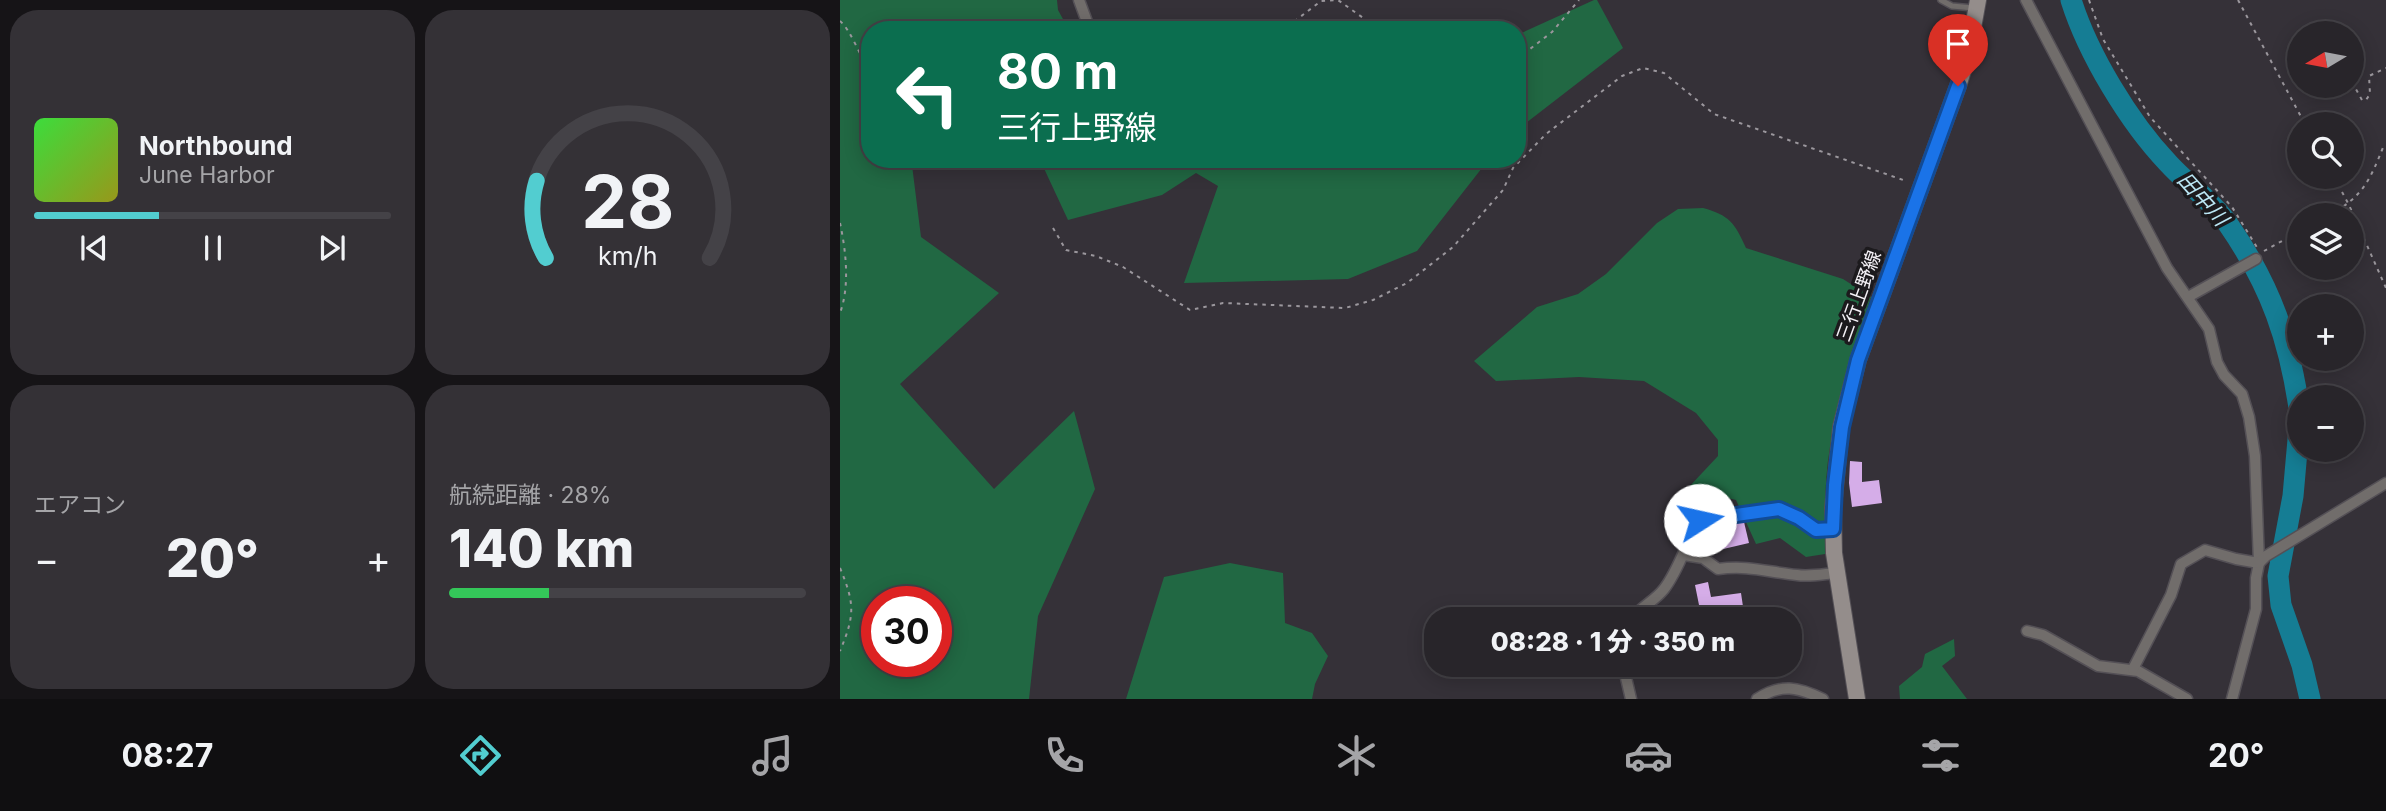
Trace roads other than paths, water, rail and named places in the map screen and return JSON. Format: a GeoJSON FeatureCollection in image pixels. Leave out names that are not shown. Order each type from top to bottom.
{"type":"FeatureCollection","features":[{"type":"Feature","properties":{"kind":"main road","name":"三行上野線"},"geometry":{"type":"LineString","coordinates":[[1857,699],[1836,573],[1833,529],[1842,427],[1858,360],[1968,55],[1977,4]]}},
{"type":"Feature","properties":{"kind":"street"},"geometry":{"type":"LineString","coordinates":[[1079,0],[1087,21]]}},
{"type":"Feature","properties":{"kind":"street"},"geometry":{"type":"LineString","coordinates":[[2026,0],[2167,268],[2209,329],[2217,362],[2224,375],[2242,394],[2249,417],[2255,456],[2263,560],[2256,578],[2256,609],[2232,699]]}},
{"type":"Feature","properties":{"kind":"street"},"geometry":{"type":"LineString","coordinates":[[2188,297],[2256,259]]}},
{"type":"Feature","properties":{"kind":"street"},"geometry":{"type":"LineString","coordinates":[[2133,669],[2171,595],[2181,564],[2205,550],[2236,559],[2263,560],[2386,483]]}},
{"type":"Feature","properties":{"kind":"street"},"geometry":{"type":"LineString","coordinates":[[1642,607],[1662,592],[1684,555],[1688,538],[1700,520],[1779,509],[1816,530],[1833,529]]}},
{"type":"Feature","properties":{"kind":"street"},"geometry":{"type":"LineString","coordinates":[[1684,555],[1703,558],[1717,569],[1764,569],[1799,576],[1836,573]]}},
{"type":"Feature","properties":{"kind":"street"},"geometry":{"type":"LineString","coordinates":[[2027,631],[2043,635],[2098,666],[2133,669],[2187,699]]}},
{"type":"Feature","properties":{"kind":"street"},"geometry":{"type":"LineString","coordinates":[[1626,677],[1631,699]]}},
{"type":"Feature","properties":{"kind":"street"},"geometry":{"type":"LineString","coordinates":[[1757,699],[1770,690],[1790,687],[1823,699]]}},
{"type":"Feature","properties":{"kind":"lane"},"geometry":{"type":"LineString","coordinates":[[1941,0],[1952,6],[1977,4]]}},
{"type":"Feature","properties":{"kind":"waterway","name":"田中川"},"geometry":{"type":"LineString","coordinates":[[2071,0],[2088,42],[2125,108],[2168,163],[2221,215],[2243,247],[2276,315],[2295,385]]}},
{"type":"Feature","properties":{"kind":"waterway","name":"田中川"},"geometry":{"type":"LineString","coordinates":[[2296,462],[2293,496],[2278,576],[2281,605],[2302,665],[2310,699]]}}]}
